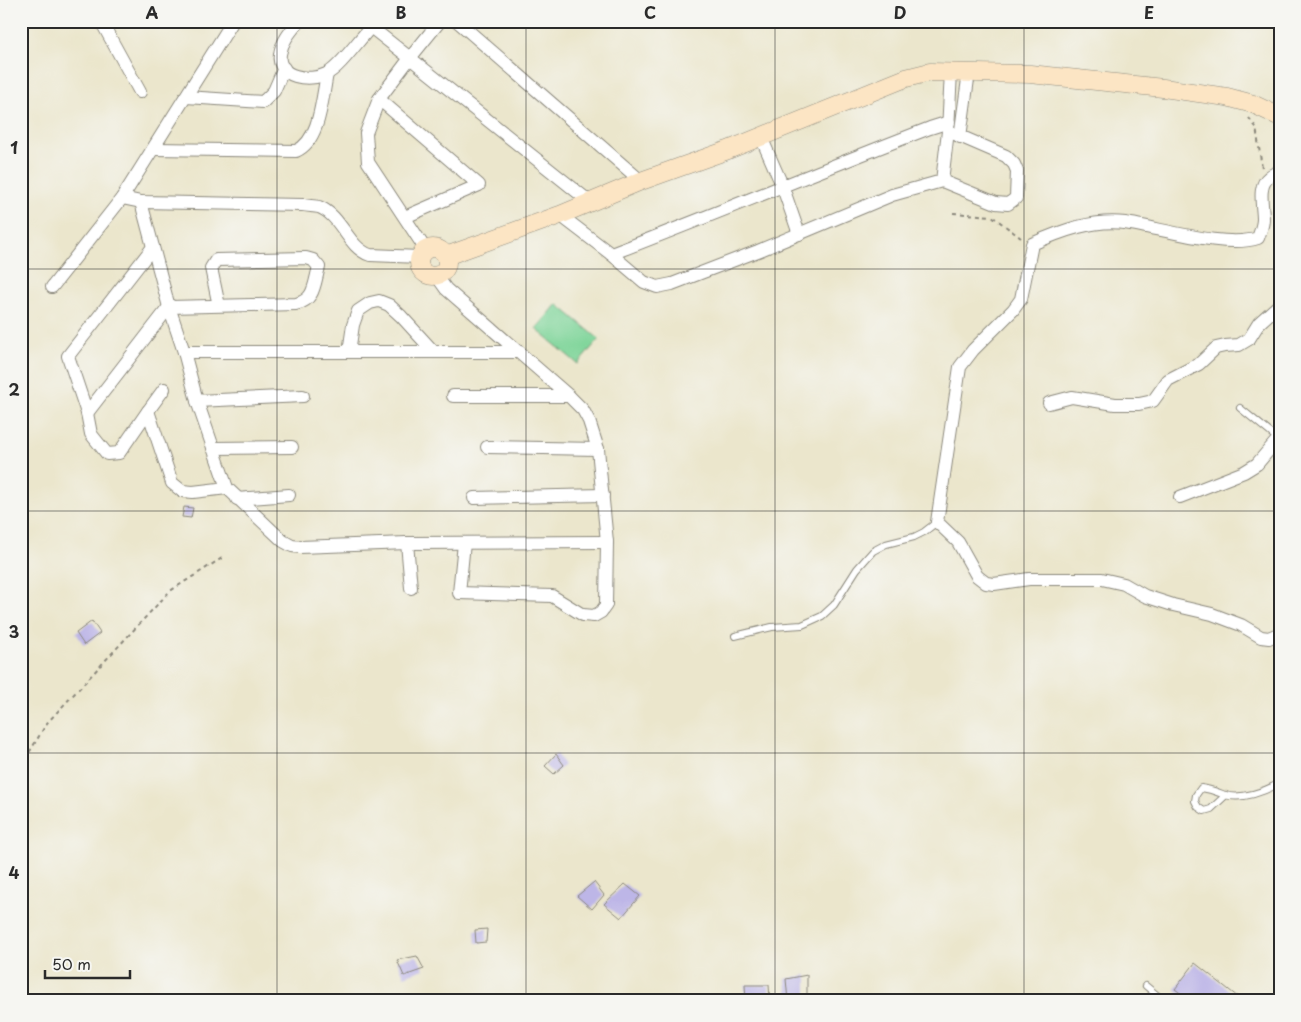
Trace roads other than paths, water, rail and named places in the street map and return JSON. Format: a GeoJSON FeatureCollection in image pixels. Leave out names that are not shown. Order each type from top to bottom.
{"type":"FeatureCollection","features":[{"type":"Feature","properties":{"kind":"street"},"geometry":{"type":"LineString","coordinates":[[101,21],[140,92]]}},
{"type":"Feature","properties":{"kind":"street"},"geometry":{"type":"LineString","coordinates":[[52,287],[122,198],[233,21]]}},
{"type":"Feature","properties":{"kind":"street"},"geometry":{"type":"LineString","coordinates":[[299,21],[283,42],[279,56],[284,68],[295,77],[310,78],[327,74],[337,66],[367,24],[590,202]]}},
{"type":"Feature","properties":{"kind":"street"},"geometry":{"type":"LineString","coordinates":[[423,253],[405,217],[368,162],[366,133],[383,92],[440,21]]}},
{"type":"Feature","properties":{"kind":"street"},"geometry":{"type":"LineString","coordinates":[[457,21],[641,181]]}},
{"type":"Feature","properties":{"kind":"street"},"geometry":{"type":"LineString","coordinates":[[186,97],[263,102],[274,91],[284,68]]}},
{"type":"Feature","properties":{"kind":"street"},"geometry":{"type":"LineString","coordinates":[[942,180],[948,127],[951,71]]}},
{"type":"Feature","properties":{"kind":"street"},"geometry":{"type":"LineString","coordinates":[[446,256],[560,215],[641,181],[761,137],[906,78],[930,72],[1030,74],[1163,88],[1227,97],[1252,104],[1280,117]]}},
{"type":"Feature","properties":{"kind":"street"},"geometry":{"type":"LineString","coordinates":[[960,136],[969,72]]}},
{"type":"Feature","properties":{"kind":"street"},"geometry":{"type":"LineString","coordinates":[[153,149],[296,152],[304,148],[310,140],[318,120],[327,74]]}},
{"type":"Feature","properties":{"kind":"street"},"geometry":{"type":"LineString","coordinates":[[380,100],[479,185],[405,217]]}},
{"type":"Feature","properties":{"kind":"street"},"geometry":{"type":"LineString","coordinates":[[560,215],[644,282],[657,287],[672,284],[892,195],[942,180],[996,203],[1008,204],[1016,198],[1017,172],[1014,164],[1006,156],[960,136],[948,127],[930,128],[611,254]]}},
{"type":"Feature","properties":{"kind":"street"},"geometry":{"type":"LineString","coordinates":[[761,137],[782,185],[799,234]]}},
{"type":"Feature","properties":{"kind":"street"},"geometry":{"type":"LineString","coordinates":[[1280,171],[1269,176],[1264,182],[1261,230],[1258,238],[1251,241],[1216,240],[1123,223],[1090,223],[1032,244],[1021,299],[1013,310],[973,350],[960,367],[937,522],[958,542],[977,576],[986,583],[994,584],[1029,579],[1102,579],[1124,584],[1145,596],[1212,614],[1241,625],[1261,637],[1269,638],[1280,633]]}},
{"type":"Feature","properties":{"kind":"street"},"geometry":{"type":"LineString","coordinates":[[122,198],[142,202],[303,205],[318,207],[329,213],[357,248],[364,253],[370,255],[423,253],[435,247],[446,256],[447,265],[445,270],[436,275],[431,275],[422,270],[419,261],[423,253]]}},
{"type":"Feature","properties":{"kind":"street"},"geometry":{"type":"LineString","coordinates":[[142,202],[169,307],[184,352],[197,401],[227,488],[236,499],[283,541],[292,546],[300,547],[407,543],[607,542]]}},
{"type":"Feature","properties":{"kind":"street"},"geometry":{"type":"LineString","coordinates":[[153,247],[68,356],[87,413],[91,434],[107,454],[119,453],[164,389]]}},
{"type":"Feature","properties":{"kind":"street"},"geometry":{"type":"LineString","coordinates":[[169,307],[219,306],[296,304],[306,302],[310,297],[320,267],[313,260],[306,258],[216,260],[212,268],[219,306]]}},
{"type":"Feature","properties":{"kind":"street"},"geometry":{"type":"LineString","coordinates":[[436,275],[446,288],[570,396],[583,410],[589,421],[598,449],[603,495],[607,542],[606,605],[601,612],[594,616],[583,615],[552,596],[459,592],[464,543]]}},
{"type":"Feature","properties":{"kind":"street"},"geometry":{"type":"LineString","coordinates":[[349,352],[353,325],[358,311],[370,303],[379,301],[390,305],[433,351]]}},
{"type":"Feature","properties":{"kind":"street"},"geometry":{"type":"LineString","coordinates":[[1049,402],[1072,397],[1115,404],[1139,404],[1153,401],[1168,380],[1198,364],[1216,348],[1245,343],[1259,322],[1280,304]]}},
{"type":"Feature","properties":{"kind":"street"},"geometry":{"type":"LineString","coordinates":[[87,413],[169,307]]}},
{"type":"Feature","properties":{"kind":"street"},"geometry":{"type":"LineString","coordinates":[[184,352],[520,352]]}},
{"type":"Feature","properties":{"kind":"street"},"geometry":{"type":"LineString","coordinates":[[197,401],[303,396]]}},
{"type":"Feature","properties":{"kind":"street"},"geometry":{"type":"LineString","coordinates":[[453,396],[570,396]]}},
{"type":"Feature","properties":{"kind":"street"},"geometry":{"type":"LineString","coordinates":[[148,411],[172,483],[182,490],[193,492],[227,488]]}},
{"type":"Feature","properties":{"kind":"street"},"geometry":{"type":"LineString","coordinates":[[1180,497],[1244,472],[1257,464],[1279,438]]}},
{"type":"Feature","properties":{"kind":"street"},"geometry":{"type":"LineString","coordinates":[[213,448],[292,447]]}},
{"type":"Feature","properties":{"kind":"street"},"geometry":{"type":"LineString","coordinates":[[487,447],[598,449]]}},
{"type":"Feature","properties":{"kind":"street"},"geometry":{"type":"LineString","coordinates":[[236,499],[288,495]]}},
{"type":"Feature","properties":{"kind":"street"},"geometry":{"type":"LineString","coordinates":[[474,498],[603,495]]}},
{"type":"Feature","properties":{"kind":"street"},"geometry":{"type":"LineString","coordinates":[[407,543],[411,588]]}},
{"type":"Feature","properties":{"kind":"lane"},"geometry":{"type":"LineString","coordinates":[[1240,408],[1279,438]]}},
{"type":"Feature","properties":{"kind":"lane"},"geometry":{"type":"LineString","coordinates":[[735,636],[772,628],[802,626],[822,616],[834,605],[857,569],[873,551],[886,544],[914,537],[937,522]]}},
{"type":"Feature","properties":{"kind":"lane"},"geometry":{"type":"LineString","coordinates":[[1226,795],[1211,809],[1204,811],[1198,807],[1195,801],[1196,794],[1201,788],[1226,795],[1249,795],[1280,783]]}},
{"type":"Feature","properties":{"kind":"lane"},"geometry":{"type":"LineString","coordinates":[[1146,986],[1164,1001]]}}]}
